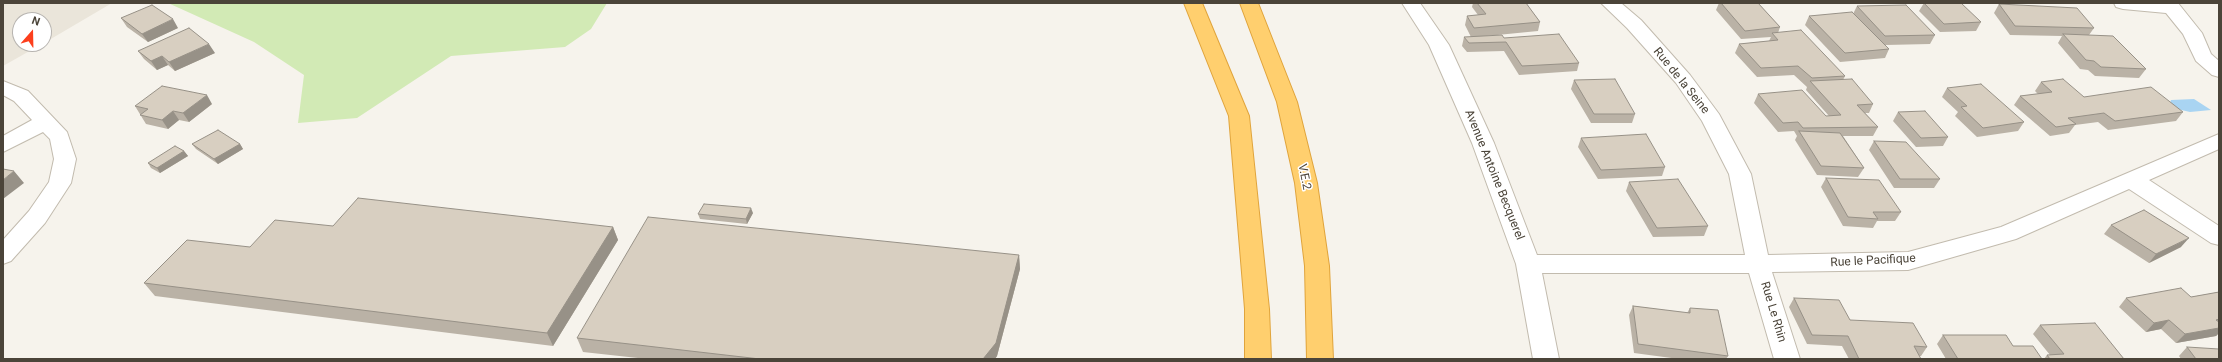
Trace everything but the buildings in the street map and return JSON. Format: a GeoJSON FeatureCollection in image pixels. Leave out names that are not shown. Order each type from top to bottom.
{"type":"FeatureCollection","features":[{"type":"Feature","properties":{"kind":"highway"},"geometry":{"type":"LineString","coordinates":[[1193,3],[1239,116],[1257,309],[1258,359]]}},
{"type":"Feature","properties":{"kind":"highway","name":"V.E.2"},"geometry":{"type":"LineString","coordinates":[[1249,3],[1287,102],[1306,183],[1317,266],[1320,359]]}},
{"type":"Feature","properties":{"kind":"street","name":"Avenue Antoine Becquerel"},"geometry":{"type":"LineString","coordinates":[[1411,3],[1439,44],[1483,143],[1528,264],[1546,359]]}},
{"type":"Feature","properties":{"kind":"street","name":"Rue de la Seine"},"geometry":{"type":"LineString","coordinates":[[1610,3],[1634,24],[1678,73],[1712,119],[1740,174],[1758,264]]}},
{"type":"Feature","properties":{"kind":"street"},"geometry":{"type":"LineString","coordinates":[[2123,3],[2170,5],[2192,34],[2203,57],[2219,71]]}},
{"type":"Feature","properties":{"kind":"street"},"geometry":{"type":"LineString","coordinates":[[3,87],[21,96],[60,137],[65,159],[60,183],[37,217],[3,255]]}},
{"type":"Feature","properties":{"kind":"street"},"geometry":{"type":"LineString","coordinates":[[3,145],[46,122]]}},
{"type":"Feature","properties":{"kind":"street","name":"Rue le Pacifique"},"geometry":{"type":"LineString","coordinates":[[1528,264],[1758,264],[1908,262],[2008,233],[2219,141]]}},
{"type":"Feature","properties":{"kind":"street"},"geometry":{"type":"LineString","coordinates":[[2132,180],[2219,237]]}},
{"type":"Feature","properties":{"kind":"street","name":"Rue Le Rhin"},"geometry":{"type":"LineString","coordinates":[[1758,264],[1787,359]]}},
{"type":"Feature","properties":{"kind":"shaded area"},"geometry":{"type":"Polygon","coordinates":[[[3,3],[112,3],[52,38],[52,12],[12,12],[12,52],[28,52],[3,66],[3,3]]]}},
{"type":"Feature","properties":{"kind":"green space"},"geometry":{"type":"Polygon","coordinates":[[[168,3],[607,3],[591,29],[565,47],[451,56],[357,118],[298,123],[304,75],[254,42],[168,3]]]}},
{"type":"Feature","properties":{"kind":"water"},"geometry":{"type":"Polygon","coordinates":[[[2194,99],[2211,110],[2190,112],[2177,109],[2170,103],[2171,100],[2194,99]]]}}]}
